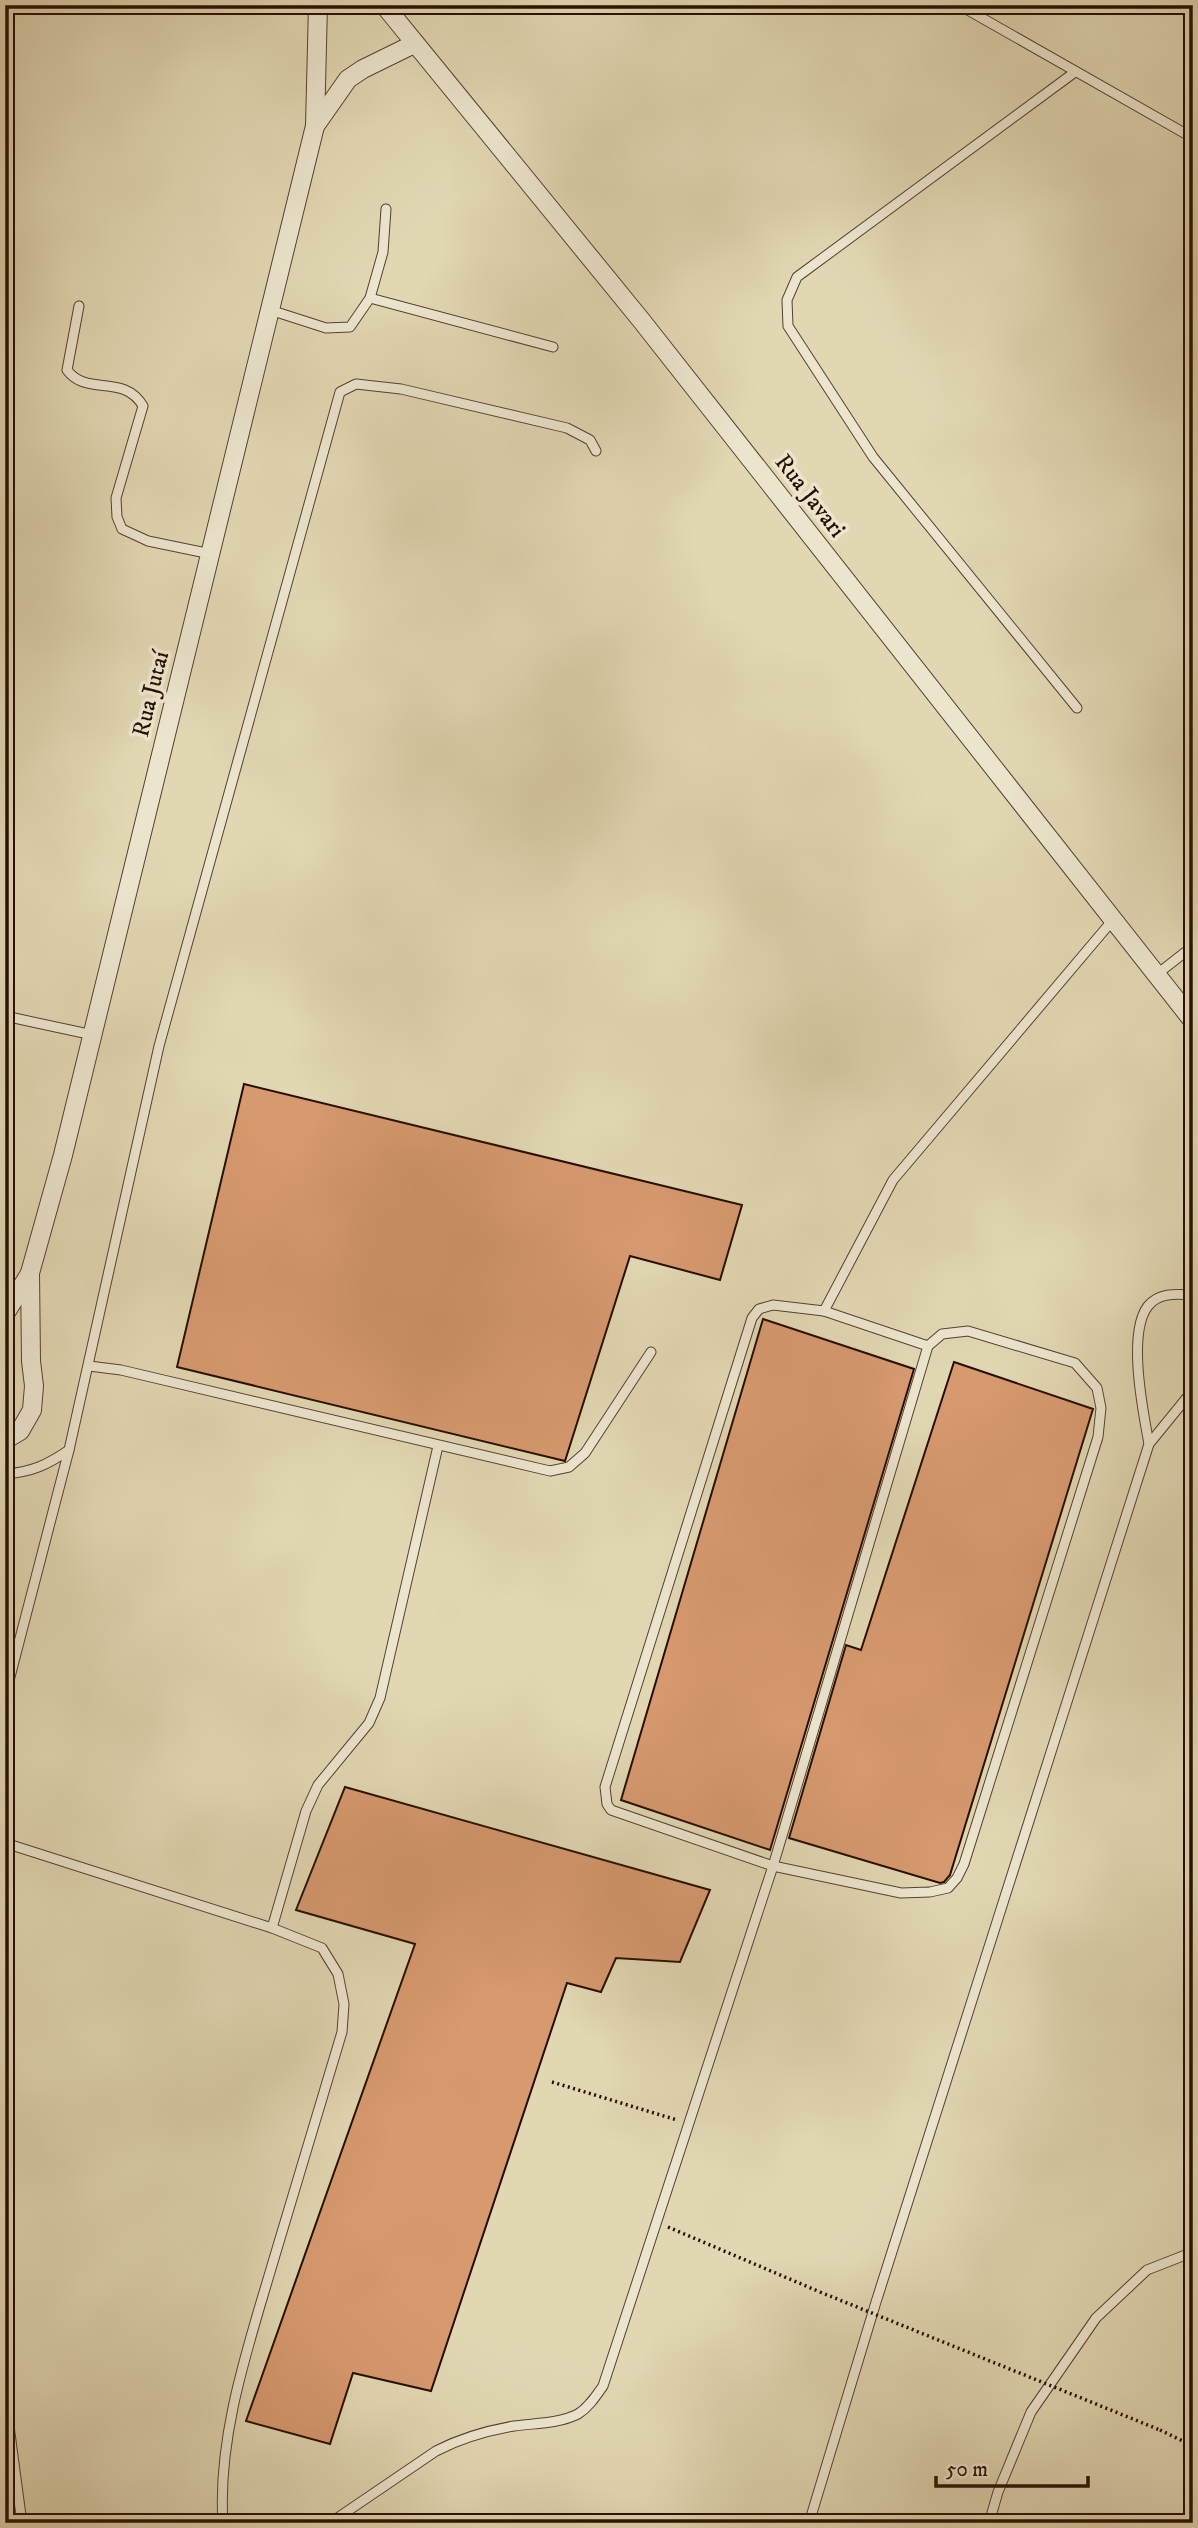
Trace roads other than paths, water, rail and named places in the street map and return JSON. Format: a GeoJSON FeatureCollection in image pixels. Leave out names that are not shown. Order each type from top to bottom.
{"type":"FeatureCollection","features":[{"type":"Feature","properties":{"kind":"street","name":"Rua Jutaí"},"geometry":{"type":"LineString","coordinates":[[5,1314],[30,1273],[63,1155],[315,126],[318,5]]}},
{"type":"Feature","properties":{"kind":"street","name":"Rua Javari"},"geometry":{"type":"LineString","coordinates":[[384,5],[641,320],[1193,1021]]}},
{"type":"Feature","properties":{"kind":"street","name":"Rua Jutaí"},"geometry":{"type":"LineString","coordinates":[[315,126],[334,95],[348,79],[414,44]]}},
{"type":"Feature","properties":{"kind":"street","name":"Rua Jutaí"},"geometry":{"type":"LineString","coordinates":[[5,1440],[20,1431],[32,1410],[34,1386],[31,1361],[30,1273]]}},
{"type":"Feature","properties":{"kind":"lane"},"geometry":{"type":"LineString","coordinates":[[959,5],[1193,138]]}},
{"type":"Feature","properties":{"kind":"lane"},"geometry":{"type":"LineString","coordinates":[[1075,72],[797,277],[787,300],[788,326],[873,457],[1077,708]]}},
{"type":"Feature","properties":{"kind":"lane"},"geometry":{"type":"LineString","coordinates":[[271,310],[326,328],[350,327],[370,298],[383,252],[386,209]]}},
{"type":"Feature","properties":{"kind":"lane"},"geometry":{"type":"LineString","coordinates":[[370,298],[553,347]]}},
{"type":"Feature","properties":{"kind":"lane"},"geometry":{"type":"LineString","coordinates":[[79,306],[67,370],[79,381],[125,389],[137,396],[143,406],[116,498],[117,517],[122,529],[148,541],[211,554]]}},
{"type":"Feature","properties":{"kind":"lane"},"geometry":{"type":"LineString","coordinates":[[5,1696],[89,1366],[159,1046],[340,392],[356,384],[401,389],[567,428],[590,440],[596,452]]}},
{"type":"Feature","properties":{"kind":"lane"},"geometry":{"type":"LineString","coordinates":[[824,1311],[893,1180],[1112,921]]}},
{"type":"Feature","properties":{"kind":"lane"},"geometry":{"type":"LineString","coordinates":[[1156,975],[1193,946]]}},
{"type":"Feature","properties":{"kind":"lane"},"geometry":{"type":"LineString","coordinates":[[5,1016],[93,1035]]}},
{"type":"Feature","properties":{"kind":"lane"},"geometry":{"type":"LineString","coordinates":[[1149,1444],[1139,1386],[1138,1329],[1148,1305],[1169,1293],[1193,1295]]}},
{"type":"Feature","properties":{"kind":"lane"},"geometry":{"type":"LineString","coordinates":[[330,2523],[436,2451],[478,2432],[562,2420],[579,2413],[591,2403],[603,2386],[773,1866],[928,1346],[942,1334],[968,1331],[1075,1363],[1097,1388],[1101,1408],[1098,1437],[964,1864],[957,1878],[948,1888],[901,1893],[773,1866],[611,1810],[604,1796],[752,1318],[759,1309],[773,1305],[824,1311],[928,1346]]}},
{"type":"Feature","properties":{"kind":"lane"},"geometry":{"type":"LineString","coordinates":[[89,1366],[121,1370],[550,1471],[569,1467],[585,1453],[651,1352]]}},
{"type":"Feature","properties":{"kind":"lane"},"geometry":{"type":"LineString","coordinates":[[809,2523],[893,2249],[1149,1444],[1193,1390]]}},
{"type":"Feature","properties":{"kind":"lane"},"geometry":{"type":"LineString","coordinates":[[272,1928],[306,1811],[318,1784],[369,1723],[380,1698],[438,1446]]}},
{"type":"Feature","properties":{"kind":"lane"},"geometry":{"type":"LineString","coordinates":[[5,1474],[21,1473],[44,1466],[69,1450]]}},
{"type":"Feature","properties":{"kind":"lane"},"geometry":{"type":"LineString","coordinates":[[5,1843],[272,1928],[322,1948],[338,1974],[344,2004],[342,2032],[249,2343],[228,2440],[221,2495],[223,2523]]}},
{"type":"Feature","properties":{"kind":"lane"},"geometry":{"type":"LineString","coordinates":[[989,2523],[998,2492],[1031,2412],[1096,2318],[1147,2270],[1193,2252]]}},
{"type":"Feature","properties":{"kind":"lane"},"geometry":{"type":"LineString","coordinates":[[5,2396],[22,2523]]}}]}
